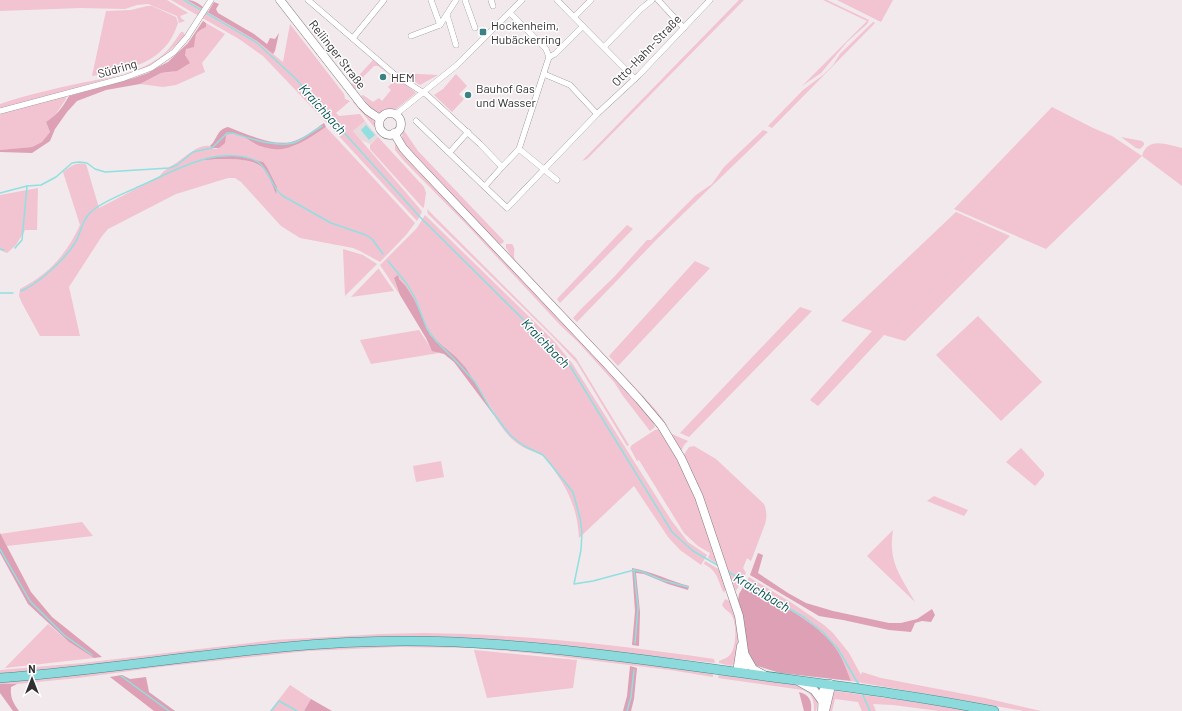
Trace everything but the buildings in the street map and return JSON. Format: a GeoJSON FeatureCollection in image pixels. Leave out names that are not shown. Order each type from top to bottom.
{"type":"FeatureCollection","features":[{"type":"Feature","properties":{"kind":"main road","name":"Reilinger Straße"},"geometry":{"type":"LineString","coordinates":[[280,0],[362,105],[374,116],[380,119],[379,124],[382,131],[389,134],[394,133]]}},
{"type":"Feature","properties":{"kind":"main road"},"geometry":{"type":"LineString","coordinates":[[380,119],[387,113],[395,115],[399,119],[400,125],[398,130],[394,133],[403,148],[610,367],[661,425],[681,458],[696,490],[725,578],[740,616],[745,666],[739,672]]}},
{"type":"Feature","properties":{"kind":"main road"},"geometry":{"type":"LineString","coordinates":[[739,672],[743,635]]}},
{"type":"Feature","properties":{"kind":"main road"},"geometry":{"type":"LineString","coordinates":[[0,678],[87,670],[288,646],[346,642],[454,642],[534,646],[591,652],[830,684],[932,699],[994,711]]}},
{"type":"Feature","properties":{"kind":"main road"},"geometry":{"type":"LineString","coordinates":[[745,655],[753,668],[765,676]]}},
{"type":"Feature","properties":{"kind":"main road"},"geometry":{"type":"LineString","coordinates":[[796,680],[814,690],[822,701]]}},
{"type":"Feature","properties":{"kind":"main road"},"geometry":{"type":"LineString","coordinates":[[824,711],[822,701],[823,691],[830,684]]}},
{"type":"Feature","properties":{"kind":"main road"},"geometry":{"type":"LineString","coordinates":[[824,711],[830,690],[830,684]]}},
{"type":"Feature","properties":{"kind":"street","name":"Südring"},"geometry":{"type":"LineString","coordinates":[[0,111],[124,78],[151,68],[174,52],[187,37],[211,0]]}},
{"type":"Feature","properties":{"kind":"street"},"geometry":{"type":"LineString","coordinates":[[308,0],[394,74],[427,95],[468,132],[502,167]]}},
{"type":"Feature","properties":{"kind":"street"},"geometry":{"type":"LineString","coordinates":[[353,38],[384,0]]}},
{"type":"Feature","properties":{"kind":"street"},"geometry":{"type":"LineString","coordinates":[[431,0],[440,25]]}},
{"type":"Feature","properties":{"kind":"street"},"geometry":{"type":"LineString","coordinates":[[411,36],[440,25],[456,0]]}},
{"type":"Feature","properties":{"kind":"street"},"geometry":{"type":"LineString","coordinates":[[465,0],[475,28]]}},
{"type":"Feature","properties":{"kind":"street"},"geometry":{"type":"LineString","coordinates":[[491,0],[493,6]]}},
{"type":"Feature","properties":{"kind":"street"},"geometry":{"type":"LineString","coordinates":[[395,115],[457,64],[522,0]]}},
{"type":"Feature","properties":{"kind":"street"},"geometry":{"type":"LineString","coordinates":[[557,0],[635,79]]}},
{"type":"Feature","properties":{"kind":"street"},"geometry":{"type":"LineString","coordinates":[[574,16],[591,0]]}},
{"type":"Feature","properties":{"kind":"street"},"geometry":{"type":"LineString","coordinates":[[604,47],[641,9],[652,0]]}},
{"type":"Feature","properties":{"kind":"street"},"geometry":{"type":"LineString","coordinates":[[658,0],[684,28]]}},
{"type":"Feature","properties":{"kind":"street","name":"Otto-Hahn-Straße"},"geometry":{"type":"LineString","coordinates":[[485,186],[507,208],[597,114],[635,79],[684,28],[687,22],[710,0]]}},
{"type":"Feature","properties":{"kind":"street"},"geometry":{"type":"LineString","coordinates":[[416,121],[485,186],[519,149],[549,57],[546,49],[510,13]]}},
{"type":"Feature","properties":{"kind":"street"},"geometry":{"type":"LineString","coordinates":[[447,15],[456,45]]}},
{"type":"Feature","properties":{"kind":"street"},"geometry":{"type":"LineString","coordinates":[[549,57],[555,54],[583,26]]}},
{"type":"Feature","properties":{"kind":"street"},"geometry":{"type":"LineString","coordinates":[[544,74],[570,85],[597,114]]}},
{"type":"Feature","properties":{"kind":"street"},"geometry":{"type":"LineString","coordinates":[[450,152],[468,132]]}},
{"type":"Feature","properties":{"kind":"street"},"geometry":{"type":"LineString","coordinates":[[519,149],[557,180]]}},
{"type":"Feature","properties":{"kind":"shaded area"},"geometry":{"type":"Polygon","coordinates":[[[0,0],[167,0],[188,13],[180,16],[185,21],[179,23],[177,16],[148,4],[137,5],[125,9],[81,8],[0,11],[0,0]]]}},
{"type":"Feature","properties":{"kind":"shaded area"},"geometry":{"type":"Polygon","coordinates":[[[171,0],[187,0],[257,41],[283,62],[290,24],[344,94],[345,99],[350,101],[336,113],[339,116],[360,114],[365,121],[353,131],[420,209],[422,212],[417,221],[263,56],[239,39],[171,0]]]}},
{"type":"Feature","properties":{"kind":"shaded area"},"geometry":{"type":"Polygon","coordinates":[[[187,0],[196,2],[208,12],[214,2],[219,4],[216,9],[218,13],[254,34],[267,44],[270,38],[275,39],[279,33],[275,51],[273,54],[257,41],[187,0]]]}},
{"type":"Feature","properties":{"kind":"shaded area"},"geometry":{"type":"Polygon","coordinates":[[[739,0],[744,0],[587,159],[582,161],[739,0]]]}},
{"type":"Feature","properties":{"kind":"shaded area"},"geometry":{"type":"Polygon","coordinates":[[[823,0],[827,0],[869,20],[867,24],[847,42],[821,73],[802,86],[867,21],[823,0]]]}},
{"type":"Feature","properties":{"kind":"shaded area"},"geometry":{"type":"Polygon","coordinates":[[[837,0],[893,0],[881,22],[837,0]]]}},
{"type":"Feature","properties":{"kind":"shaded area"},"geometry":{"type":"Polygon","coordinates":[[[152,6],[176,17],[178,23],[172,37],[165,47],[155,56],[132,67],[92,76],[106,11],[131,10],[152,6]]]}},
{"type":"Feature","properties":{"kind":"shaded area"},"geometry":{"type":"Polygon","coordinates":[[[203,21],[206,23],[206,27],[197,33],[194,47],[186,49],[185,55],[190,63],[177,71],[161,73],[140,84],[106,90],[77,101],[55,129],[50,141],[32,153],[0,152],[0,150],[32,147],[42,142],[50,132],[46,122],[59,111],[69,96],[134,78],[148,73],[168,62],[188,43],[203,21]]]}},
{"type":"Feature","properties":{"kind":"shaded area"},"geometry":{"type":"Polygon","coordinates":[[[873,22],[875,23],[772,128],[768,126],[803,90],[823,75],[833,65],[840,54],[873,22]]]}},
{"type":"Feature","properties":{"kind":"shaded area"},"geometry":{"type":"Polygon","coordinates":[[[206,23],[225,34],[202,63],[205,72],[176,85],[163,87],[140,84],[161,73],[172,72],[187,65],[186,56],[184,53],[198,33],[205,27],[206,23]]]}},
{"type":"Feature","properties":{"kind":"shaded area"},"geometry":{"type":"Polygon","coordinates":[[[181,32],[183,32],[185,35],[176,45],[160,58],[142,69],[129,73],[146,66],[163,55],[181,32]]]}},
{"type":"Feature","properties":{"kind":"shaded area"},"geometry":{"type":"Polygon","coordinates":[[[373,60],[390,75],[378,66],[374,66],[362,78],[363,80],[355,90],[351,84],[373,60]]]}},
{"type":"Feature","properties":{"kind":"shaded area"},"geometry":{"type":"Polygon","coordinates":[[[127,73],[0,109],[0,104],[40,92],[127,73]]]}},
{"type":"Feature","properties":{"kind":"shaded area"},"geometry":{"type":"Polygon","coordinates":[[[401,73],[438,75],[420,85],[401,73]]]}},
{"type":"Feature","properties":{"kind":"shaded area"},"geometry":{"type":"Polygon","coordinates":[[[456,74],[467,86],[459,94],[464,99],[452,112],[434,95],[443,89],[456,74]]]}},
{"type":"Feature","properties":{"kind":"shaded area"},"geometry":{"type":"Polygon","coordinates":[[[399,79],[416,93],[395,110],[386,110],[380,113],[373,110],[361,96],[363,95],[373,102],[379,98],[382,101],[391,90],[388,87],[394,81],[399,79]]]}},
{"type":"Feature","properties":{"kind":"shaded area"},"geometry":{"type":"Polygon","coordinates":[[[66,96],[66,99],[53,118],[46,122],[50,132],[42,142],[32,147],[0,150],[0,114],[66,96]]]}},
{"type":"Feature","properties":{"kind":"shaded area"},"geometry":{"type":"Polygon","coordinates":[[[353,100],[374,121],[380,132],[393,141],[382,136],[353,102],[353,100]]]}},
{"type":"Feature","properties":{"kind":"shaded area"},"geometry":{"type":"Polygon","coordinates":[[[1052,107],[1112,136],[1142,156],[1046,249],[954,209],[1052,107]]]}},
{"type":"Feature","properties":{"kind":"shaded area"},"geometry":{"type":"Polygon","coordinates":[[[365,121],[378,137],[370,144],[361,140],[353,131],[365,121]]]}},
{"type":"Feature","properties":{"kind":"shaded area"},"geometry":{"type":"Polygon","coordinates":[[[324,123],[326,127],[305,140],[288,148],[277,149],[260,146],[235,134],[226,135],[225,143],[219,148],[212,148],[210,146],[219,132],[228,127],[262,140],[280,143],[297,140],[324,123]]]}},
{"type":"Feature","properties":{"kind":"shaded area"},"geometry":{"type":"Polygon","coordinates":[[[326,127],[415,223],[406,235],[380,262],[353,248],[300,238],[281,226],[241,182],[235,178],[228,178],[176,194],[108,229],[69,287],[80,336],[40,336],[19,296],[20,289],[40,277],[56,263],[69,246],[80,225],[63,172],[71,166],[76,164],[86,164],[99,208],[159,177],[166,169],[201,147],[209,146],[215,149],[219,148],[226,135],[231,133],[239,135],[261,146],[275,148],[294,146],[326,127]],[[239,156],[206,160],[238,160],[254,163],[265,171],[276,193],[277,187],[267,167],[262,162],[239,156]]]}},
{"type":"Feature","properties":{"kind":"shaded area"},"geometry":{"type":"Polygon","coordinates":[[[403,129],[418,151],[504,241],[502,244],[496,243],[408,148],[402,139],[403,129]]]}},
{"type":"Feature","properties":{"kind":"shaded area"},"geometry":{"type":"Polygon","coordinates":[[[763,130],[768,132],[657,239],[577,322],[573,318],[615,276],[647,240],[651,240],[696,195],[712,184],[724,167],[763,130]]]}},
{"type":"Feature","properties":{"kind":"shaded area"},"geometry":{"type":"Polygon","coordinates":[[[378,137],[424,187],[426,193],[423,208],[370,149],[370,145],[378,137]]]}},
{"type":"Feature","properties":{"kind":"shaded area"},"geometry":{"type":"Polygon","coordinates":[[[1121,137],[1142,141],[1144,145],[1140,149],[1136,148],[1121,137]]]}},
{"type":"Feature","properties":{"kind":"shaded area"},"geometry":{"type":"Polygon","coordinates":[[[395,143],[404,155],[616,379],[653,421],[655,427],[650,431],[614,382],[467,225],[403,160],[395,150],[395,143]]]}},
{"type":"Feature","properties":{"kind":"shaded area"},"geometry":{"type":"Polygon","coordinates":[[[1159,143],[1182,148],[1182,186],[1142,156],[1145,150],[1153,144],[1159,143]]]}},
{"type":"Feature","properties":{"kind":"shaded area"},"geometry":{"type":"Polygon","coordinates":[[[239,156],[263,162],[277,187],[276,194],[265,171],[254,163],[238,160],[205,160],[205,158],[239,156]]]}},
{"type":"Feature","properties":{"kind":"shaded area"},"geometry":{"type":"Polygon","coordinates":[[[38,188],[37,230],[25,230],[16,245],[7,253],[0,250],[0,195],[38,188]]]}},
{"type":"Feature","properties":{"kind":"shaded area"},"geometry":{"type":"Polygon","coordinates":[[[427,209],[576,358],[629,445],[627,446],[577,363],[554,338],[428,214],[427,209]]]}},
{"type":"Feature","properties":{"kind":"shaded area"},"geometry":{"type":"Polygon","coordinates":[[[956,212],[1010,236],[905,341],[884,335],[818,406],[810,400],[872,331],[841,321],[956,212]]]}},
{"type":"Feature","properties":{"kind":"shaded area"},"geometry":{"type":"Polygon","coordinates":[[[425,215],[554,341],[572,363],[671,520],[688,542],[707,555],[701,565],[680,550],[668,537],[634,486],[579,538],[577,520],[569,496],[550,464],[541,455],[518,444],[506,433],[499,424],[493,414],[494,412],[466,368],[456,357],[430,335],[405,285],[399,279],[394,278],[400,295],[380,265],[417,228],[425,215]]]}},
{"type":"Feature","properties":{"kind":"shaded area"},"geometry":{"type":"Polygon","coordinates":[[[627,225],[633,229],[560,303],[557,299],[627,225]]]}},
{"type":"Feature","properties":{"kind":"shaded area"},"geometry":{"type":"Polygon","coordinates":[[[506,244],[512,244],[514,248],[515,260],[632,384],[668,426],[663,423],[516,264],[506,248],[506,244]]]}},
{"type":"Feature","properties":{"kind":"shaded area"},"geometry":{"type":"Polygon","coordinates":[[[343,249],[363,255],[377,264],[345,296],[343,249]]]}},
{"type":"Feature","properties":{"kind":"shaded area"},"geometry":{"type":"Polygon","coordinates":[[[695,261],[710,268],[618,366],[609,356],[695,261]]]}},
{"type":"Feature","properties":{"kind":"shaded area"},"geometry":{"type":"Polygon","coordinates":[[[378,269],[394,291],[351,297],[378,269]]]}},
{"type":"Feature","properties":{"kind":"shaded area"},"geometry":{"type":"Polygon","coordinates":[[[398,275],[399,279],[414,299],[430,335],[456,357],[466,368],[494,413],[493,414],[454,362],[444,354],[432,351],[426,338],[400,295],[394,278],[398,275]]]}},
{"type":"Feature","properties":{"kind":"shaded area"},"geometry":{"type":"Polygon","coordinates":[[[800,307],[812,311],[689,437],[680,433],[800,307]]]}},
{"type":"Feature","properties":{"kind":"shaded area"},"geometry":{"type":"Polygon","coordinates":[[[978,316],[1042,382],[1001,421],[936,355],[978,316]]]}},
{"type":"Feature","properties":{"kind":"shaded area"},"geometry":{"type":"Polygon","coordinates":[[[419,330],[432,350],[439,353],[371,364],[360,340],[419,330]]]}},
{"type":"Feature","properties":{"kind":"shaded area"},"geometry":{"type":"Polygon","coordinates":[[[659,429],[681,466],[697,499],[718,564],[708,558],[710,553],[698,546],[684,533],[630,448],[632,445],[659,429]]]}},
{"type":"Feature","properties":{"kind":"shaded area"},"geometry":{"type":"Polygon","coordinates":[[[672,434],[688,441],[684,445],[681,452],[671,435],[672,434]]]}},
{"type":"Feature","properties":{"kind":"shaded area"},"geometry":{"type":"Polygon","coordinates":[[[694,446],[716,459],[764,504],[765,507],[765,524],[751,561],[747,558],[743,568],[746,573],[736,591],[698,489],[683,456],[689,447],[694,446]]]}},
{"type":"Feature","properties":{"kind":"shaded area"},"geometry":{"type":"Polygon","coordinates":[[[1021,448],[1044,473],[1044,476],[1035,486],[1006,462],[1021,448]]]}},
{"type":"Feature","properties":{"kind":"shaded area"},"geometry":{"type":"Polygon","coordinates":[[[441,461],[444,477],[416,482],[413,466],[441,461]]]}},
{"type":"Feature","properties":{"kind":"shaded area"},"geometry":{"type":"Polygon","coordinates":[[[934,496],[968,510],[964,516],[927,501],[934,496]]]}},
{"type":"Feature","properties":{"kind":"shaded area"},"geometry":{"type":"Polygon","coordinates":[[[82,522],[93,536],[7,546],[0,534],[82,522]]]}},
{"type":"Feature","properties":{"kind":"shaded area"},"geometry":{"type":"Polygon","coordinates":[[[893,530],[892,551],[896,568],[915,602],[867,556],[893,530]]]}},
{"type":"Feature","properties":{"kind":"shaded area"},"geometry":{"type":"Polygon","coordinates":[[[0,533],[31,592],[52,617],[102,657],[94,658],[69,642],[28,604],[0,553],[0,533]]]}},
{"type":"Feature","properties":{"kind":"shaded area"},"geometry":{"type":"Polygon","coordinates":[[[758,553],[763,555],[758,573],[806,603],[833,611],[889,623],[901,623],[917,619],[932,609],[935,615],[931,622],[922,621],[915,623],[911,632],[889,630],[819,616],[750,575],[758,553]]]}},
{"type":"Feature","properties":{"kind":"shaded area"},"geometry":{"type":"Polygon","coordinates":[[[705,561],[720,570],[726,589],[724,593],[715,573],[704,564],[705,561]]]}},
{"type":"Feature","properties":{"kind":"shaded area"},"geometry":{"type":"Polygon","coordinates":[[[632,568],[646,571],[689,586],[688,590],[644,574],[636,573],[640,612],[639,646],[632,645],[635,611],[632,568]]]}},
{"type":"Feature","properties":{"kind":"shaded area"},"geometry":{"type":"Polygon","coordinates":[[[749,577],[792,603],[824,625],[833,633],[849,653],[861,675],[862,672],[881,678],[985,698],[1041,711],[1024,711],[851,681],[841,657],[829,640],[819,630],[795,613],[745,584],[749,577]]]}},
{"type":"Feature","properties":{"kind":"shaded area"},"geometry":{"type":"Polygon","coordinates":[[[745,584],[795,613],[819,630],[837,650],[851,681],[780,673],[754,665],[747,652],[744,621],[738,600],[739,594],[745,584]]]}},
{"type":"Feature","properties":{"kind":"shaded area"},"geometry":{"type":"Polygon","coordinates":[[[725,599],[732,602],[738,632],[736,662],[731,666],[719,663],[719,661],[730,655],[735,641],[733,618],[722,605],[725,599]]]}},
{"type":"Feature","properties":{"kind":"shaded area"},"geometry":{"type":"Polygon","coordinates":[[[48,624],[69,642],[94,658],[5,668],[48,624]]]}},
{"type":"Feature","properties":{"kind":"shaded area"},"geometry":{"type":"Polygon","coordinates":[[[423,633],[569,641],[714,659],[715,663],[513,641],[423,637],[0,674],[0,670],[83,663],[274,640],[423,633]]]}},
{"type":"Feature","properties":{"kind":"shaded area"},"geometry":{"type":"Polygon","coordinates":[[[387,644],[504,647],[671,667],[713,674],[713,677],[670,670],[539,654],[473,648],[397,647],[308,651],[160,667],[78,678],[17,684],[0,684],[0,680],[254,652],[387,644]]]}},
{"type":"Feature","properties":{"kind":"shaded area"},"geometry":{"type":"Polygon","coordinates":[[[474,650],[577,660],[573,688],[487,698],[474,650]]]}},
{"type":"Feature","properties":{"kind":"shaded area"},"geometry":{"type":"Polygon","coordinates":[[[630,666],[637,668],[634,699],[631,711],[623,711],[627,696],[630,666]]]}},
{"type":"Feature","properties":{"kind":"shaded area"},"geometry":{"type":"Polygon","coordinates":[[[122,675],[130,679],[146,677],[149,692],[175,711],[154,711],[110,677],[122,675]]]}},
{"type":"Feature","properties":{"kind":"shaded area"},"geometry":{"type":"Polygon","coordinates":[[[719,675],[793,684],[809,691],[814,695],[818,701],[816,711],[814,711],[811,696],[803,690],[718,678],[719,675]]]}},
{"type":"Feature","properties":{"kind":"shaded area"},"geometry":{"type":"Polygon","coordinates":[[[0,684],[17,684],[11,687],[11,694],[19,711],[13,711],[0,693],[0,684]]]}},
{"type":"Feature","properties":{"kind":"shaded area"},"geometry":{"type":"Polygon","coordinates":[[[290,685],[311,699],[304,711],[270,711],[290,685]]]}},
{"type":"Feature","properties":{"kind":"shaded area"},"geometry":{"type":"Polygon","coordinates":[[[836,691],[981,711],[939,711],[873,704],[876,711],[862,711],[858,702],[835,699],[832,711],[828,711],[833,692],[836,691]]]}},
{"type":"Feature","properties":{"kind":"shaded area"},"geometry":{"type":"Polygon","coordinates":[[[799,692],[806,695],[810,699],[811,711],[804,711],[799,692]]]}},
{"type":"Feature","properties":{"kind":"shaded area"},"geometry":{"type":"Polygon","coordinates":[[[311,699],[332,711],[304,711],[311,699]]]}},
{"type":"Feature","properties":{"kind":"water"},"geometry":{"type":"Polygon","coordinates":[[[366,125],[375,135],[369,140],[361,130],[366,125]]]}},
{"type":"Feature","properties":{"kind":"waterway","name":"Kraichbach"},"geometry":{"type":"LineString","coordinates":[[184,0],[256,42],[295,78],[419,216],[570,366],[672,532],[693,551],[719,566]]}},
{"type":"Feature","properties":{"kind":"waterway"},"geometry":{"type":"LineString","coordinates":[[0,193],[27,186],[41,185],[56,177],[72,163],[87,163],[95,169],[105,172],[169,168],[177,165],[193,152],[212,148],[227,133],[274,144],[283,144],[298,141],[322,126]]}},
{"type":"Feature","properties":{"kind":"waterway"},"geometry":{"type":"LineString","coordinates":[[21,291],[35,283],[65,256],[75,243],[86,218],[97,207],[115,197],[180,168],[217,157],[239,156],[253,159],[262,165],[279,193],[283,196],[331,223],[366,235],[372,239],[383,254]]}},
{"type":"Feature","properties":{"kind":"waterway"},"geometry":{"type":"LineString","coordinates":[[15,248],[22,240],[27,186]]}},
{"type":"Feature","properties":{"kind":"waterway"},"geometry":{"type":"LineString","coordinates":[[0,249],[4,250]]}},
{"type":"Feature","properties":{"kind":"waterway"},"geometry":{"type":"LineString","coordinates":[[388,261],[407,284],[415,298],[427,329],[436,341],[475,382],[491,410],[510,435],[524,446],[543,455],[573,492],[582,532],[581,550],[574,584],[593,581],[634,570]]}},
{"type":"Feature","properties":{"kind":"waterway"},"geometry":{"type":"LineString","coordinates":[[0,293],[13,293]]}},
{"type":"Feature","properties":{"kind":"waterway"},"geometry":{"type":"LineString","coordinates":[[0,549],[30,601],[64,635],[92,655]]}},
{"type":"Feature","properties":{"kind":"waterway"},"geometry":{"type":"LineString","coordinates":[[635,643],[638,608],[634,570],[688,587]]}},
{"type":"Feature","properties":{"kind":"waterway","name":"Kraichbach"},"geometry":{"type":"LineString","coordinates":[[727,571],[805,618],[823,632],[838,649],[859,685]]}},
{"type":"Feature","properties":{"kind":"waterway"},"geometry":{"type":"LineString","coordinates":[[627,711],[631,697],[634,670]]}},
{"type":"Feature","properties":{"kind":"waterway"},"geometry":{"type":"LineString","coordinates":[[121,676],[169,711]]}},
{"type":"Feature","properties":{"kind":"waterway","name":"Kraichbach"},"geometry":{"type":"LineString","coordinates":[[862,693],[870,711]]}},
{"type":"Feature","properties":{"kind":"waterway"},"geometry":{"type":"LineString","coordinates":[[271,711],[279,701],[297,711]]}},
{"type":"Feature","properties":{"kind":"place","name":"Hockenheim, Hubäckerring"},"geometry":{"type":"Point","coordinates":[483,32]}},
{"type":"Feature","properties":{"kind":"place","name":"HEM"},"geometry":{"type":"Point","coordinates":[383,77]}},
{"type":"Feature","properties":{"kind":"place","name":"Bauhof Gas und Wasser"},"geometry":{"type":"Point","coordinates":[468,95]}}]}
